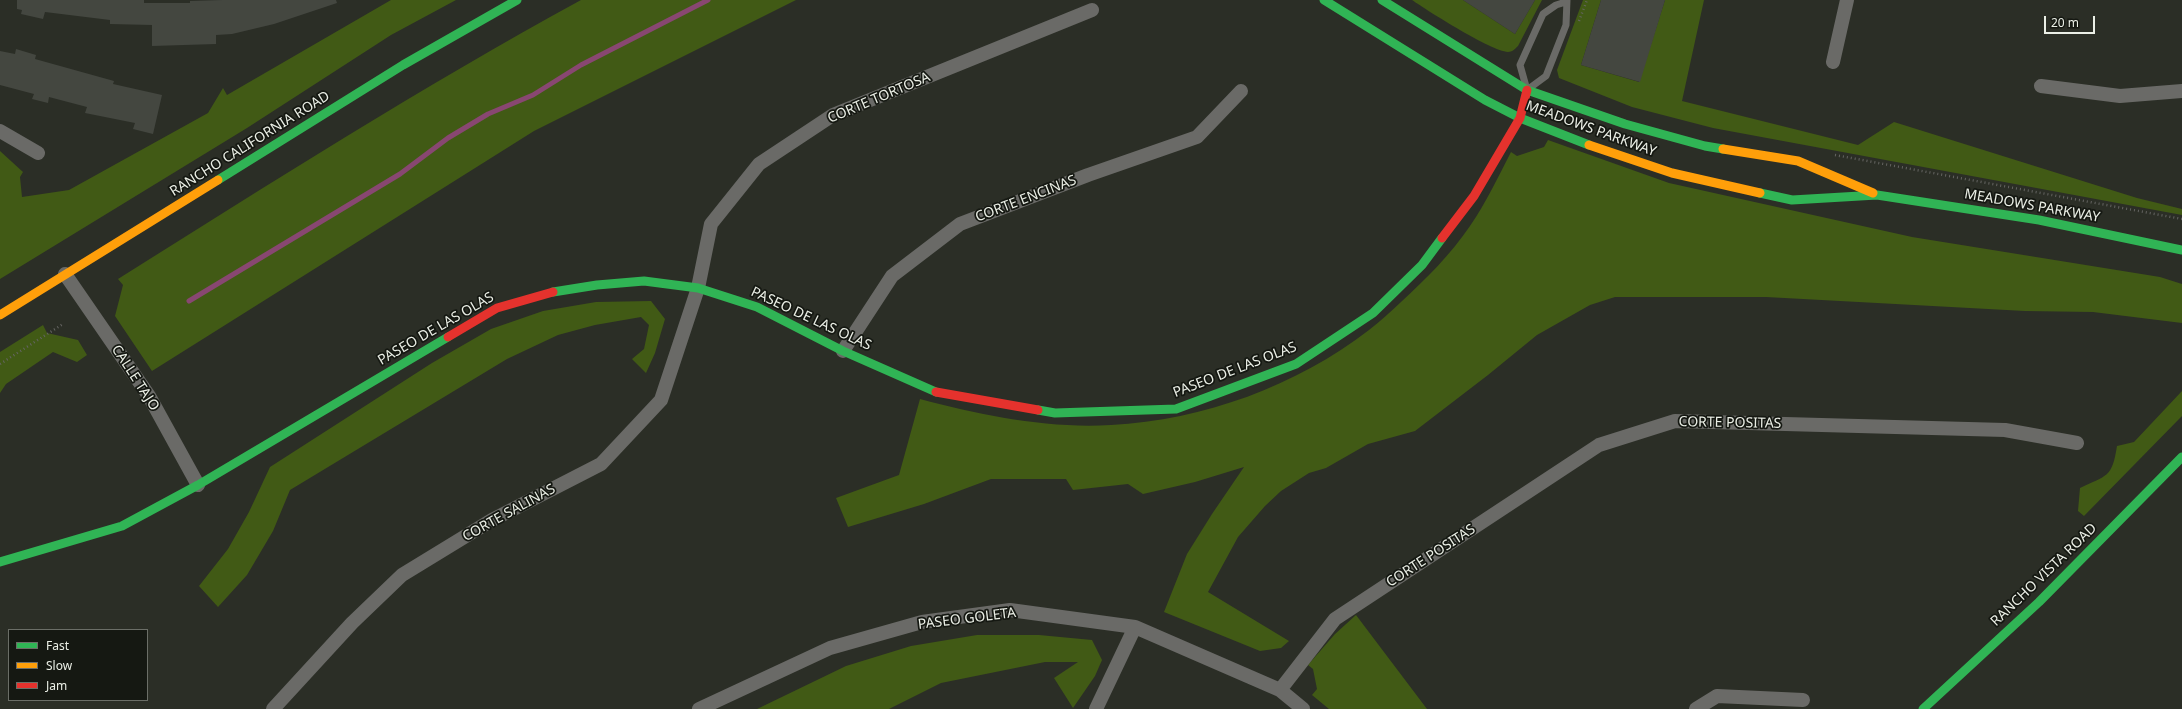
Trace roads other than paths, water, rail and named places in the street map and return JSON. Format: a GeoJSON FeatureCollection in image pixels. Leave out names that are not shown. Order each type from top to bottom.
{"type":"FeatureCollection","features":[{"type":"Feature","properties":{"kind":"main road","name":"RANCHO CALIFORNIA ROAD"},"geometry":{"type":"LineString","coordinates":[[0,315],[404,65],[517,0]]}},
{"type":"Feature","properties":{"kind":"main road","name":"MEADOWS PARKWAY"},"geometry":{"type":"LineString","coordinates":[[1324,0],[1484,100],[1520,118],[1616,155],[1672,173],[1732,188],[1792,200],[1877,195],[2040,220],[2182,250]]}},
{"type":"Feature","properties":{"kind":"main road","name":"MEADOWS PARKWAY"},"geometry":{"type":"LineString","coordinates":[[1382,0],[1527,90],[1625,124],[1705,146],[1798,161],[1877,195]]}},
{"type":"Feature","properties":{"kind":"main road","name":"PASEO DE LAS OLAS"},"geometry":{"type":"LineString","coordinates":[[0,562],[122,526],[198,485],[497,308],[552,292],[597,285],[644,281],[698,288],[757,307],[843,351],[936,392],[1055,413],[1176,409],[1296,364],[1373,313],[1422,265],[1474,196],[1520,118],[1527,90]]}},
{"type":"Feature","properties":{"kind":"main road","name":"RANCHO VISTA ROAD"},"geometry":{"type":"LineString","coordinates":[[1923,709],[2039,602],[2182,457]]}},
{"type":"Feature","properties":{"kind":"street"},"geometry":{"type":"LineString","coordinates":[[1833,62],[1847,0]]}},
{"type":"Feature","properties":{"kind":"street","name":"CORTE TORTOSA"},"geometry":{"type":"LineString","coordinates":[[698,288],[711,224],[759,164],[833,115],[1092,10]]}},
{"type":"Feature","properties":{"kind":"street"},"geometry":{"type":"LineString","coordinates":[[2041,86],[2120,96],[2182,91]]}},
{"type":"Feature","properties":{"kind":"street","name":"CORTE ENCINAS"},"geometry":{"type":"LineString","coordinates":[[843,351],[892,276],[960,224],[1197,137],[1241,91]]}},
{"type":"Feature","properties":{"kind":"street"},"geometry":{"type":"LineString","coordinates":[[0,131],[38,153]]}},
{"type":"Feature","properties":{"kind":"street","name":"CALLE TAJO"},"geometry":{"type":"LineString","coordinates":[[66,274],[149,396],[198,485]]}},
{"type":"Feature","properties":{"kind":"street","name":"CORTE SALINAS"},"geometry":{"type":"LineString","coordinates":[[273,709],[352,623],[402,575],[492,520],[601,464],[661,400],[698,288]]}},
{"type":"Feature","properties":{"kind":"street","name":"CORTE POSITAS"},"geometry":{"type":"LineString","coordinates":[[1280,690],[1335,619],[1599,445],[1675,421],[2005,430],[2077,443]]}},
{"type":"Feature","properties":{"kind":"street","name":"PASEO GOLETA"},"geometry":{"type":"LineString","coordinates":[[699,709],[830,648],[922,622],[1010,610],[1134,627],[1280,690],[1303,709]]}},
{"type":"Feature","properties":{"kind":"street"},"geometry":{"type":"LineString","coordinates":[[1096,709],[1134,627]]}},
{"type":"Feature","properties":{"kind":"street"},"geometry":{"type":"LineString","coordinates":[[1696,709],[1717,696],[1803,700]]}},
{"type":"Feature","properties":{"kind":"lane"},"geometry":{"type":"LineString","coordinates":[[1566,1],[1566,25],[1546,76],[1527,90],[1520,65],[1543,14],[1556,5],[1566,1]]}},
{"type":"Feature","properties":{"kind":"waterway"},"geometry":{"type":"LineString","coordinates":[[189,301],[400,174],[448,138],[488,114],[533,95],[581,65],[708,0]]}}]}
